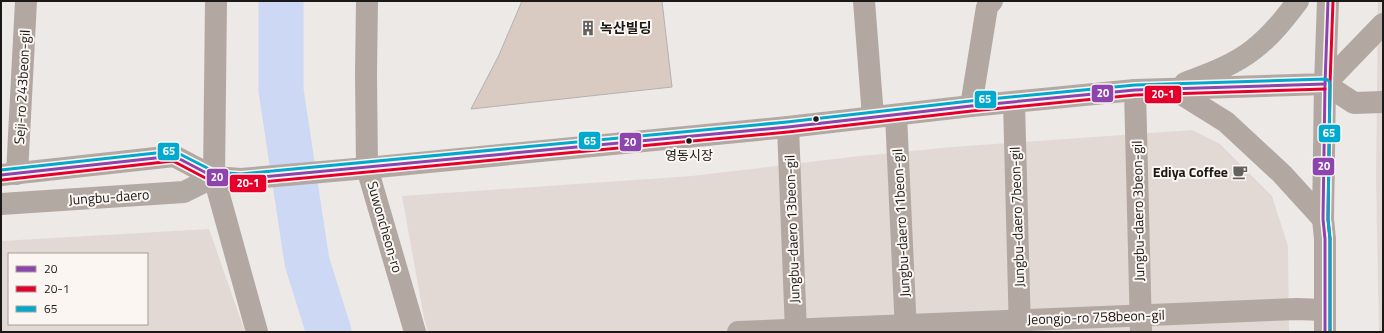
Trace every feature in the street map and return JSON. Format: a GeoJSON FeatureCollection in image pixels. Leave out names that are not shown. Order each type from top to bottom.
{"type":"FeatureCollection","features":[{"type":"Feature","properties":{"kind":"main road"},"geometry":{"type":"LineString","coordinates":[[1173,88],[1217,70],[1253,50],[1278,27],[1298,1]]}},
{"type":"Feature","properties":{"kind":"main road"},"geometry":{"type":"LineString","coordinates":[[9,174],[174,156],[214,177],[242,179],[360,169],[788,127],[971,106],[1135,90],[1325,84],[1328,1]]}},
{"type":"Feature","properties":{"kind":"main road","name":"Jungbu-daero"},"geometry":{"type":"LineString","coordinates":[[1,204],[184,192],[214,177]]}},
{"type":"Feature","properties":{"kind":"street","name":"Seji-ro 243beon-gil"},"geometry":{"type":"LineString","coordinates":[[9,174],[26,1]]}},
{"type":"Feature","properties":{"kind":"street"},"geometry":{"type":"LineString","coordinates":[[216,1],[214,177],[257,332]]}},
{"type":"Feature","properties":{"kind":"street","name":"Suwoncheon-ro"},"geometry":{"type":"LineString","coordinates":[[367,1],[366,73],[360,169],[416,332]]}},
{"type":"Feature","properties":{"kind":"street"},"geometry":{"type":"LineString","coordinates":[[864,1],[873,117]]}},
{"type":"Feature","properties":{"kind":"street"},"geometry":{"type":"LineString","coordinates":[[971,106],[987,7],[992,1]]}},
{"type":"Feature","properties":{"kind":"street"},"geometry":{"type":"LineString","coordinates":[[1325,332],[1325,239],[1323,219],[1325,84],[1383,24]]}},
{"type":"Feature","properties":{"kind":"street"},"geometry":{"type":"LineString","coordinates":[[1325,84],[1354,103],[1383,102]]}},
{"type":"Feature","properties":{"kind":"street"},"geometry":{"type":"LineString","coordinates":[[1173,88],[1226,122],[1282,174],[1323,219]]}},
{"type":"Feature","properties":{"kind":"street","name":"Jungbu-daero 3beon-gil"},"geometry":{"type":"LineString","coordinates":[[1135,90],[1141,324]]}},
{"type":"Feature","properties":{"kind":"street","name":"Jungbu-daero 7beon-gil"},"geometry":{"type":"LineString","coordinates":[[1014,102],[1020,326]]}},
{"type":"Feature","properties":{"kind":"street","name":"Jungbu-daero 11beon-gil"},"geometry":{"type":"LineString","coordinates":[[896,115],[906,328]]}},
{"type":"Feature","properties":{"kind":"street","name":"Jungbu-daero 13beon-gil"},"geometry":{"type":"LineString","coordinates":[[788,127],[796,331]]}},
{"type":"Feature","properties":{"kind":"street","name":"Jeongjo-ro 758beon-gil"},"geometry":{"type":"LineString","coordinates":[[738,332],[1141,324],[1297,310],[1324,310]]}},
{"type":"Feature","properties":{"kind":"shaded area"},"geometry":{"type":"Polygon","coordinates":[[[1378,1],[1383,1],[1383,332],[1379,332],[1376,178],[1378,1]]]}},
{"type":"Feature","properties":{"kind":"shaded area"},"geometry":{"type":"Polygon","coordinates":[[[1192,130],[1220,144],[1272,196],[1288,246],[1289,332],[428,332],[424,318],[402,196],[692,176],[851,157],[952,147],[1192,130]]]}},
{"type":"Feature","properties":{"kind":"shaded area"},"geometry":{"type":"Polygon","coordinates":[[[209,229],[245,332],[1,332],[1,241],[209,229]]]}},
{"type":"Feature","properties":{"kind":"building","name":"녹산빌딩"},"geometry":{"type":"Polygon","coordinates":[[[522,1],[662,1],[672,87],[471,109],[499,55],[522,1]]]}},
{"type":"Feature","properties":{"kind":"waterway"},"geometry":{"type":"LineString","coordinates":[[281,1],[281,90],[307,262],[329,332]]}},
{"type":"Feature","properties":{"kind":"transit line","name":"20"},"geometry":{"type":"LineString","coordinates":[[1325,332],[1325,239],[1323,219],[1328,1]]}},
{"type":"Feature","properties":{"kind":"transit line","name":"20-1"},"geometry":{"type":"LineString","coordinates":[[1330,332],[1330,239],[1328,219],[1333,1]]}},
{"type":"Feature","properties":{"kind":"transit line","name":"65"},"geometry":{"type":"LineString","coordinates":[[1,170],[174,151],[215,172],[241,174],[787,122],[970,101],[1135,85],[1326,79],[1330,84],[1328,219],[1330,239],[1330,332]]}},
{"type":"Feature","properties":{"kind":"transit line","name":"20"},"geometry":{"type":"LineString","coordinates":[[1,175],[174,156],[214,177],[241,179],[788,127],[971,106],[1135,90],[1325,84]]}},
{"type":"Feature","properties":{"kind":"transit line","name":"20-1"},"geometry":{"type":"LineString","coordinates":[[2,180],[173,161],[213,182],[241,184],[788,132],[972,111],[1135,95],[1325,89]]}},
{"type":"Feature","properties":{"kind":"place","name":"녹산빌딩"},"geometry":{"type":"Point","coordinates":[588,28]}},
{"type":"Feature","properties":{"kind":"place","name":"영동시장"},"geometry":{"type":"Point","coordinates":[689,141]}},
{"type":"Feature","properties":{"kind":"place","name":"Ediya Coffee"},"geometry":{"type":"Point","coordinates":[1240,172]}}]}
